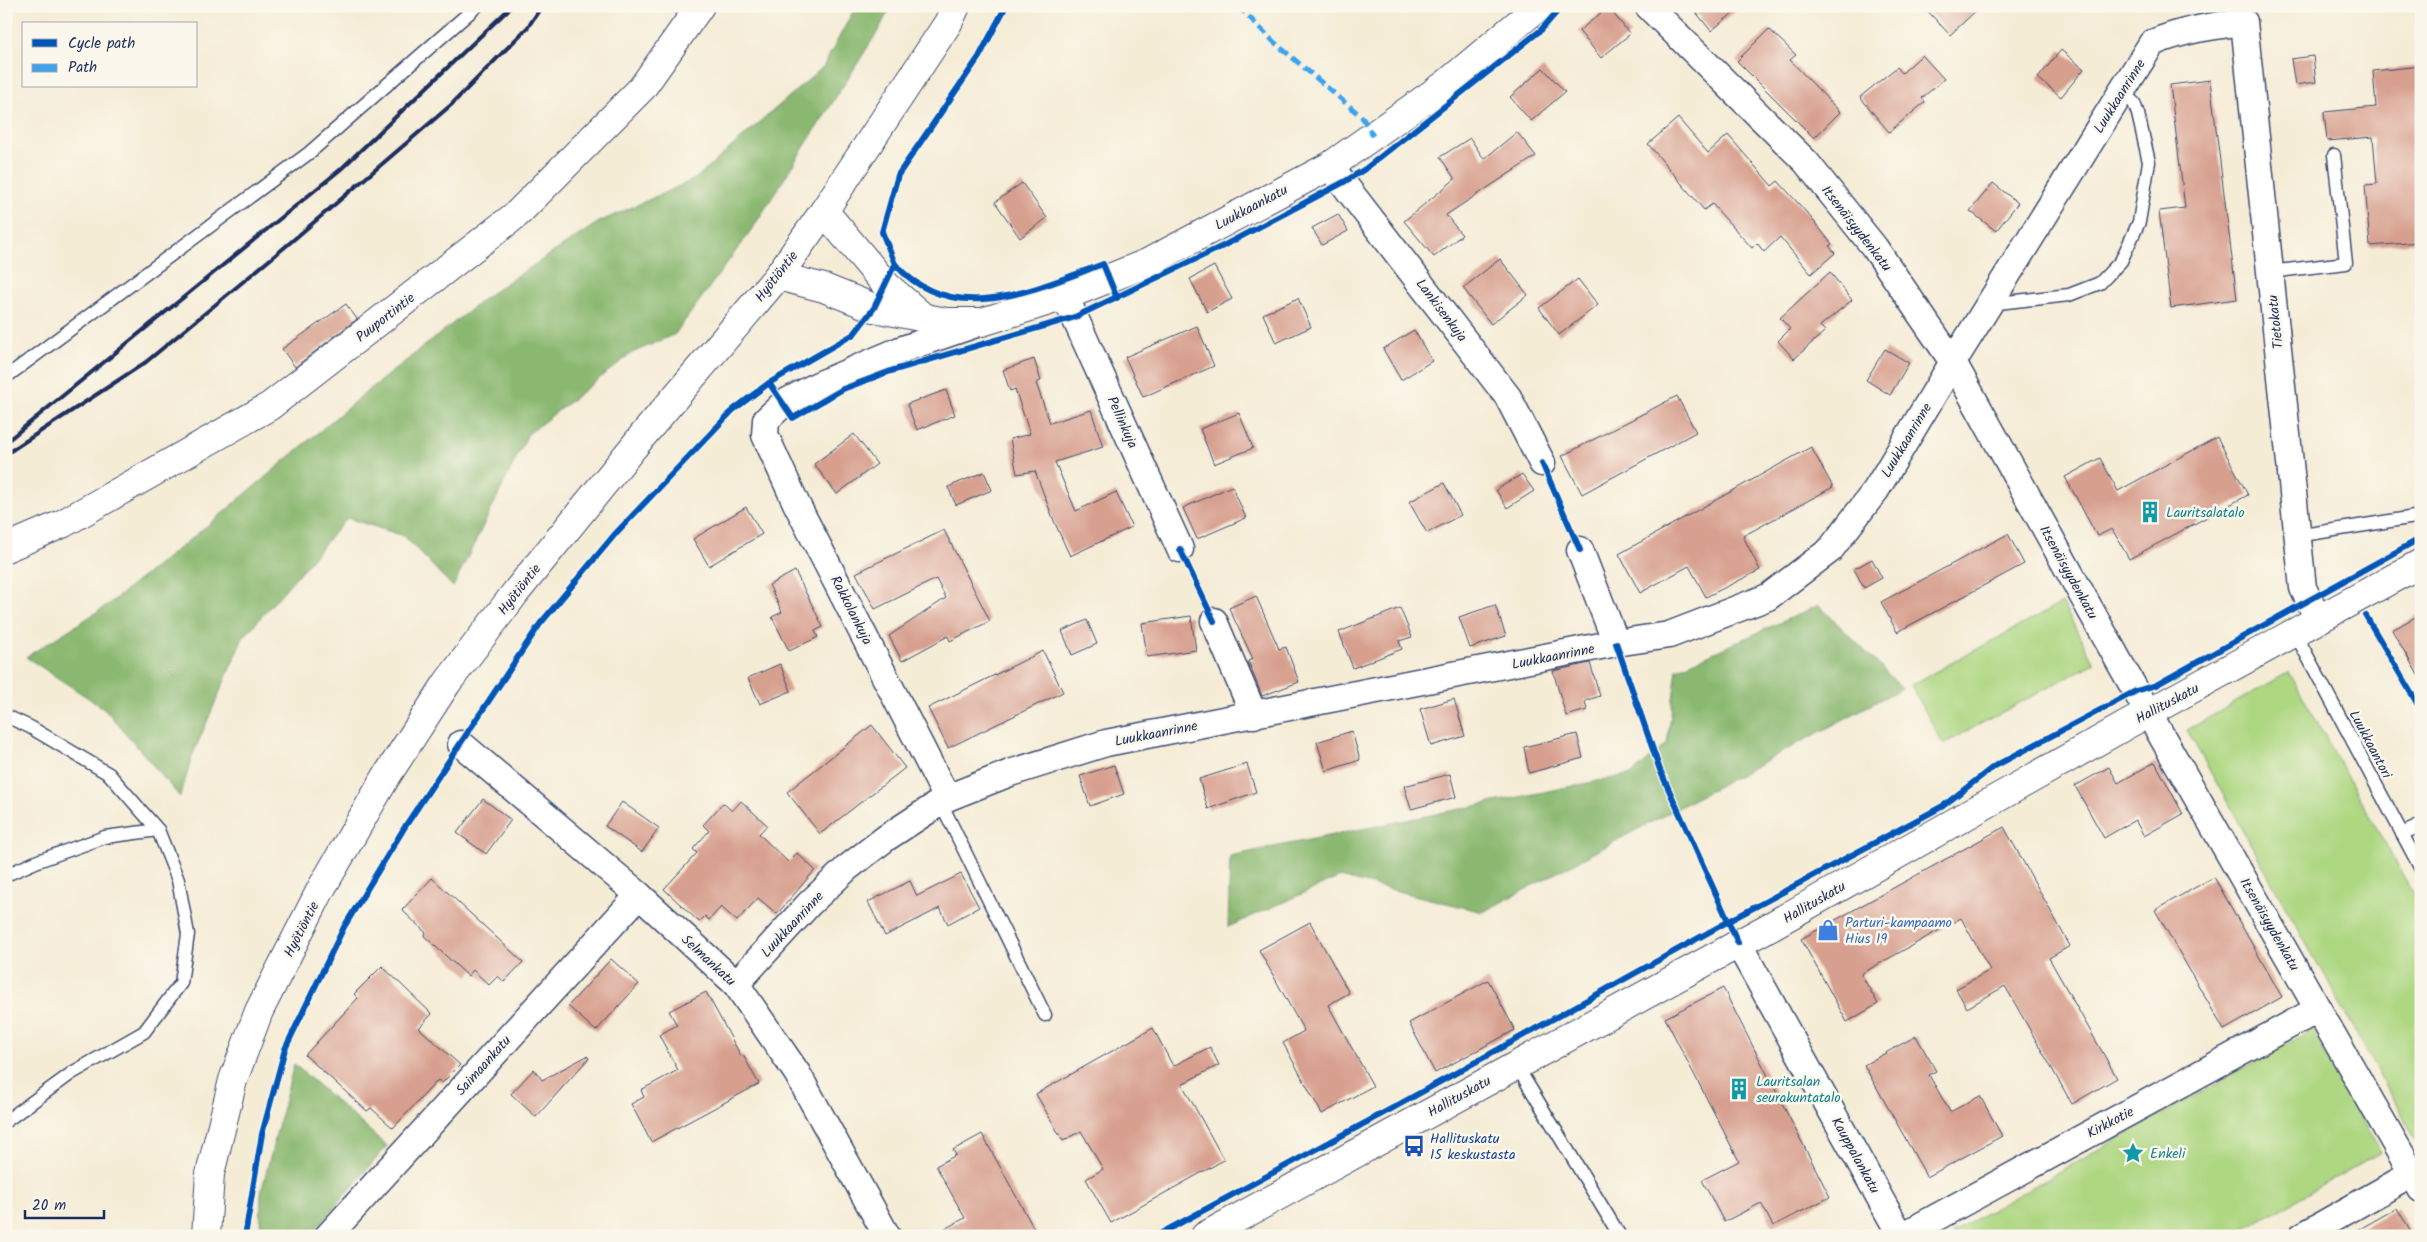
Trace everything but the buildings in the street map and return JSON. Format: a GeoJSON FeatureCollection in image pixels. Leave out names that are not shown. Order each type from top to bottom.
{"type":"FeatureCollection","features":[{"type":"Feature","properties":{"kind":"street","name":"Puuportintie"},"geometry":{"type":"LineString","coordinates":[[6,548],[62,524],[270,406],[509,220],[642,88],[700,6]]}},
{"type":"Feature","properties":{"kind":"street","name":"Hyötiöntie"},"geometry":{"type":"LineString","coordinates":[[206,1236],[210,1174],[233,1080],[259,1011],[322,889],[386,777],[447,683],[516,592],[644,434],[778,276],[824,211],[948,23],[956,6]]}},
{"type":"Feature","properties":{"kind":"street","name":"Luukkaankatu"},"geometry":{"type":"LineString","coordinates":[[778,276],[824,288],[874,308],[946,322],[982,322],[1065,296],[1147,262],[1330,166],[1446,84],[1539,6]]}},
{"type":"Feature","properties":{"kind":"street","name":"Itsenäisyydenkatu"},"geometry":{"type":"LineString","coordinates":[[1648,6],[1806,162],[1875,248],[1953,362],[2149,713],[2319,1011],[2418,1177]]}},
{"type":"Feature","properties":{"kind":"street","name":"Luukkaanrinne"},"geometry":{"type":"LineString","coordinates":[[736,984],[808,904],[847,868],[886,838],[944,800],[1010,773],[1106,743],[1616,643],[1668,635],[1768,597],[1830,550],[1876,490],[1953,362],[2152,43],[2176,33],[2198,27],[2244,22]]}},
{"type":"Feature","properties":{"kind":"street","name":"Tietokatu"},"geometry":{"type":"LineString","coordinates":[[2244,22],[2306,626]]}},
{"type":"Feature","properties":{"kind":"street","name":"Lankisenkuja"},"geometry":{"type":"LineString","coordinates":[[1330,166],[1508,397],[1542,464]]}},
{"type":"Feature","properties":{"kind":"street"},"geometry":{"type":"LineString","coordinates":[[824,211],[886,285],[924,318]]}},
{"type":"Feature","properties":{"kind":"street","name":"Pellinkuja"},"geometry":{"type":"LineString","coordinates":[[1065,296],[1180,549]]}},
{"type":"Feature","properties":{"kind":"street","name":"Rakkolankuja"},"geometry":{"type":"LineString","coordinates":[[944,800],[796,503],[765,435],[766,420],[784,403],[818,385],[900,350],[982,322]]}},
{"type":"Feature","properties":{"kind":"street"},"geometry":{"type":"LineString","coordinates":[[1580,550],[1616,643]]}},
{"type":"Feature","properties":{"kind":"street","name":"Hallituskatu"},"geometry":{"type":"LineString","coordinates":[[1205,1236],[1738,943],[2421,563]]}},
{"type":"Feature","properties":{"kind":"street"},"geometry":{"type":"LineString","coordinates":[[1214,621],[1254,715]]}},
{"type":"Feature","properties":{"kind":"street","name":"Selmankatu"},"geometry":{"type":"LineString","coordinates":[[461,744],[638,895],[736,984],[797,1073],[887,1236]]}},
{"type":"Feature","properties":{"kind":"street","name":"Saimaankatu"},"geometry":{"type":"LineString","coordinates":[[328,1236],[638,895]]}},
{"type":"Feature","properties":{"kind":"street","name":"Kauppalankatu"},"geometry":{"type":"LineString","coordinates":[[1738,943],[1902,1236]]}},
{"type":"Feature","properties":{"kind":"street","name":"Kirkkotie"},"geometry":{"type":"LineString","coordinates":[[1902,1236],[2319,1011]]}},
{"type":"Feature","properties":{"kind":"street"},"geometry":{"type":"LineString","coordinates":[[2302,1236],[2418,1177]]}},
{"type":"Feature","properties":{"kind":"lane"},"geometry":{"type":"LineString","coordinates":[[6,377],[309,153],[477,6]]}},
{"type":"Feature","properties":{"kind":"lane"},"geometry":{"type":"LineString","coordinates":[[1989,304],[2069,295],[2100,284],[2121,261],[2139,222],[2149,162],[2138,114],[2134,104],[2122,92]]}},
{"type":"Feature","properties":{"kind":"lane"},"geometry":{"type":"LineString","coordinates":[[2270,272],[2346,262],[2334,156]]}},
{"type":"Feature","properties":{"kind":"lane"},"geometry":{"type":"LineString","coordinates":[[2297,536],[2421,516]]}},
{"type":"Feature","properties":{"kind":"lane","name":"Luukkaantori"},"geometry":{"type":"LineString","coordinates":[[2306,626],[2402,834],[2421,869]]}},
{"type":"Feature","properties":{"kind":"lane"},"geometry":{"type":"LineString","coordinates":[[6,716],[30,727],[109,774],[158,830],[178,880],[188,934],[181,983],[144,1032],[72,1073],[6,1121]]}},
{"type":"Feature","properties":{"kind":"lane"},"geometry":{"type":"LineString","coordinates":[[944,800],[1045,1015]]}},
{"type":"Feature","properties":{"kind":"lane"},"geometry":{"type":"LineString","coordinates":[[2402,834],[2421,824]]}},
{"type":"Feature","properties":{"kind":"lane"},"geometry":{"type":"LineString","coordinates":[[6,875],[38,861],[105,837],[158,830]]}},
{"type":"Feature","properties":{"kind":"lane"},"geometry":{"type":"LineString","coordinates":[[1516,1065],[1620,1236]]}},
{"type":"Feature","properties":{"kind":"green space"},"geometry":{"type":"Polygon","coordinates":[[[856,6],[891,6],[878,31],[754,226],[675,334],[632,353],[528,434],[453,587],[404,536],[347,518],[243,638],[193,754],[180,797],[105,709],[26,657],[105,607],[217,518],[359,398],[490,294],[599,222],[695,179],[823,67],[856,6]]]}},
{"type":"Feature","properties":{"kind":"green space"},"geometry":{"type":"Polygon","coordinates":[[[2062,603],[2094,663],[1943,744],[1911,685],[2062,603]]]}},
{"type":"Feature","properties":{"kind":"green space"},"geometry":{"type":"Polygon","coordinates":[[[1819,605],[1902,688],[1483,912],[1340,877],[1228,927],[1230,856],[1632,774],[1667,744],[1677,669],[1819,605]]]}},
{"type":"Feature","properties":{"kind":"green space"},"geometry":{"type":"Polygon","coordinates":[[[2289,672],[2421,907],[2421,1140],[2417,1142],[2187,730],[2289,672]]]}},
{"type":"Feature","properties":{"kind":"green space"},"geometry":{"type":"Polygon","coordinates":[[[2312,1030],[2381,1152],[2232,1236],[1954,1236],[1952,1232],[2312,1030]]]}},
{"type":"Feature","properties":{"kind":"green space"},"geometry":{"type":"Polygon","coordinates":[[[294,1064],[387,1146],[310,1236],[260,1236],[261,1193],[294,1064]]]}},
{"type":"Feature","properties":{"kind":"railway"},"geometry":{"type":"LineString","coordinates":[[6,442],[341,169],[512,6]]}},
{"type":"Feature","properties":{"kind":"railway"},"geometry":{"type":"LineString","coordinates":[[6,454],[146,362],[285,247],[451,105],[528,27],[542,6]]}},
{"type":"Feature","properties":{"kind":"marked path"},"geometry":{"type":"LineString","coordinates":[[1238,6],[1274,42],[1362,117],[1373,136]]}},
{"type":"Feature","properties":{"kind":"cycle path"},"geometry":{"type":"LineString","coordinates":[[245,1236],[262,1134],[285,1049],[344,927],[406,825],[540,624],[616,533],[733,410],[769,383],[854,334],[874,308],[895,264],[882,232],[898,175],[979,57],[1006,6]]}},
{"type":"Feature","properties":{"kind":"cycle path"},"geometry":{"type":"LineString","coordinates":[[769,383],[793,418],[843,389],[891,371],[1075,317],[1223,246],[1365,169],[1541,30],[1562,6]]}},
{"type":"Feature","properties":{"kind":"cycle path"},"geometry":{"type":"LineString","coordinates":[[895,264],[918,284],[942,295],[968,299],[995,298],[1023,292],[1103,264],[1117,298]]}},
{"type":"Feature","properties":{"kind":"cycle path"},"geometry":{"type":"LineString","coordinates":[[1542,463],[1580,550]]}},
{"type":"Feature","properties":{"kind":"cycle path"},"geometry":{"type":"LineString","coordinates":[[1156,1236],[1391,1109],[1729,921],[1943,806],[1993,767],[2136,691],[2156,685],[2421,538]]}},
{"type":"Feature","properties":{"kind":"cycle path"},"geometry":{"type":"LineString","coordinates":[[1180,549],[1214,621]]}},
{"type":"Feature","properties":{"kind":"cycle path"},"geometry":{"type":"LineString","coordinates":[[2366,616],[2421,710]]}},
{"type":"Feature","properties":{"kind":"cycle path"},"geometry":{"type":"LineString","coordinates":[[1616,643],[1660,770],[1738,943]]}},
{"type":"Feature","properties":{"kind":"place","name":"Lauritsalatalo"},"geometry":{"type":"Point","coordinates":[2150,512]}},
{"type":"Feature","properties":{"kind":"place","name":"Parturi-kampaamo Hius 19"},"geometry":{"type":"Point","coordinates":[1828,930]}},
{"type":"Feature","properties":{"kind":"place","name":"Lauritsalan seurakuntatalo"},"geometry":{"type":"Point","coordinates":[1739,1089]}},
{"type":"Feature","properties":{"kind":"place","name":"Hallituskatu 15 keskustasta"},"geometry":{"type":"Point","coordinates":[1414,1146]}},
{"type":"Feature","properties":{"kind":"place","name":"Enkeli"},"geometry":{"type":"Point","coordinates":[2133,1153]}}]}
